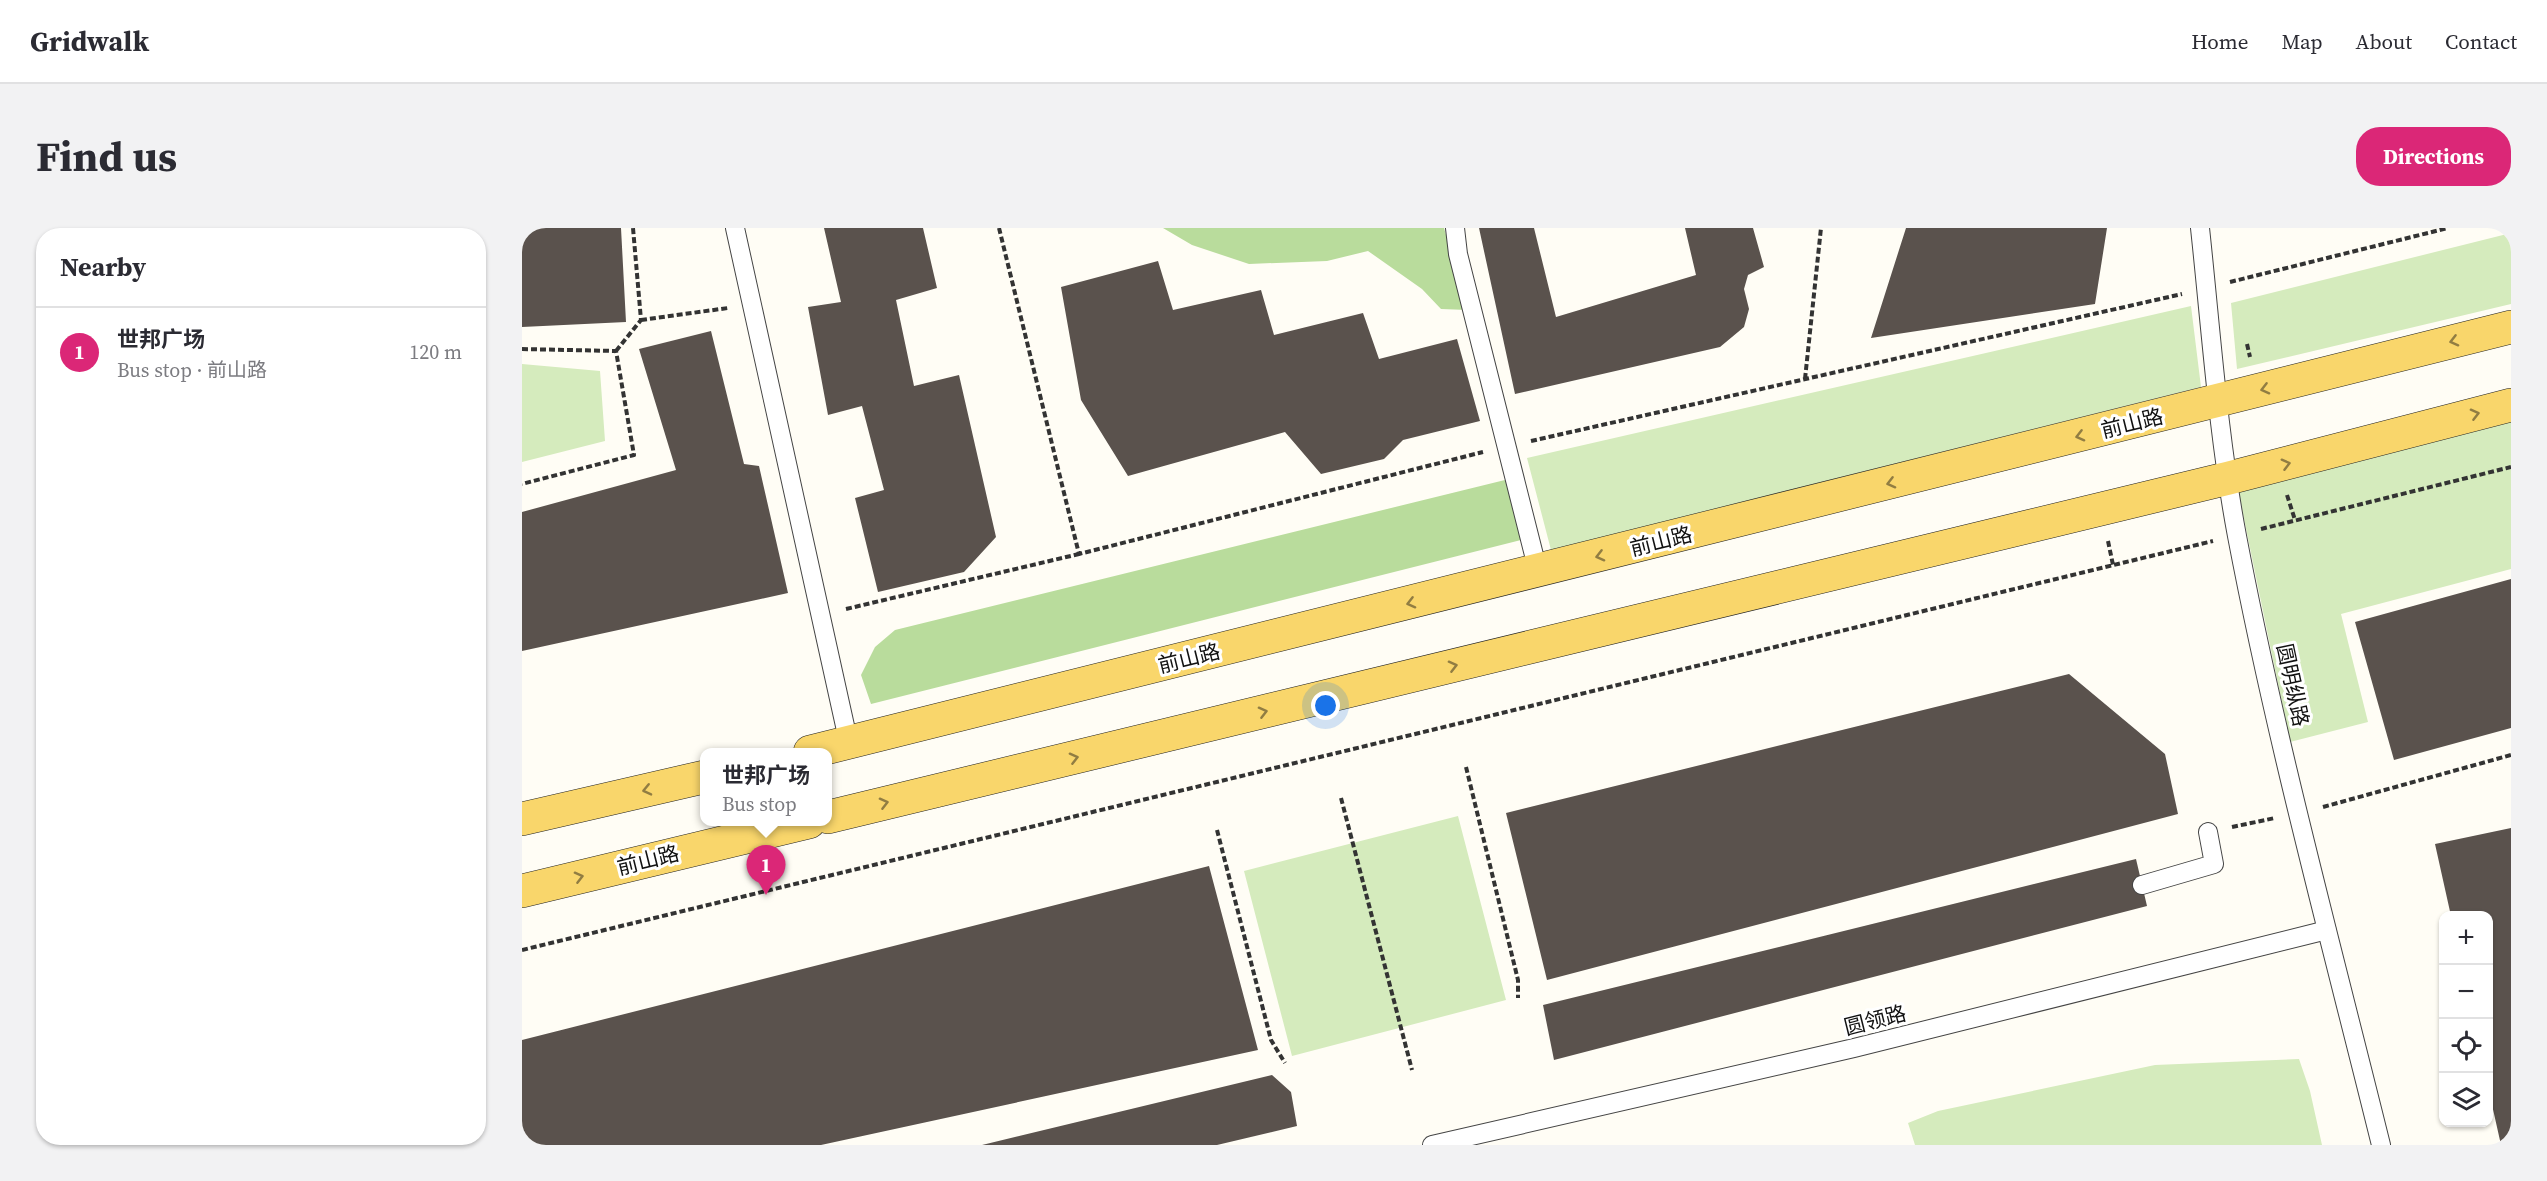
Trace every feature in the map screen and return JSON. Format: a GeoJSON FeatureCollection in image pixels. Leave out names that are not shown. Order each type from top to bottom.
{"type":"FeatureCollection","features":[{"type":"Feature","properties":{"kind":"main road","name":"前山路"},"geometry":{"type":"LineString","coordinates":[[832,748],[2511,327]]}},
{"type":"Feature","properties":{"kind":"main road"},"geometry":{"type":"LineString","coordinates":[[832,816],[2229,478],[2511,405]]}},
{"type":"Feature","properties":{"kind":"main road"},"geometry":{"type":"LineString","coordinates":[[522,819],[700,778]]}},
{"type":"Feature","properties":{"kind":"main road","name":"前山路"},"geometry":{"type":"LineString","coordinates":[[522,891],[792,826]]}},
{"type":"Feature","properties":{"kind":"lane"},"geometry":{"type":"LineString","coordinates":[[735,228],[849,744]]}},
{"type":"Feature","properties":{"kind":"lane"},"geometry":{"type":"LineString","coordinates":[[1455,228],[1458,254],[1538,571]]}},
{"type":"Feature","properties":{"kind":"lane","name":"圆明纵路"},"geometry":{"type":"LineString","coordinates":[[2200,228],[2218,401],[2237,535],[2298,813],[2380,1145]]}},
{"type":"Feature","properties":{"kind":"lane"},"geometry":{"type":"LineString","coordinates":[[2142,885],[2214,864],[2208,832]]}},
{"type":"Feature","properties":{"kind":"lane","name":"圆领路"},"geometry":{"type":"LineString","coordinates":[[1432,1145],[1834,1053],[2327,930]]}},
{"type":"Feature","properties":{"kind":"path"},"geometry":{"type":"LineString","coordinates":[[522,483],[634,455],[616,351],[640,320],[633,228]]}},
{"type":"Feature","properties":{"kind":"path"},"geometry":{"type":"LineString","coordinates":[[999,228],[1079,554]]}},
{"type":"Feature","properties":{"kind":"path"},"geometry":{"type":"LineString","coordinates":[[1805,379],[1821,228]]}},
{"type":"Feature","properties":{"kind":"path"},"geometry":{"type":"LineString","coordinates":[[820,615],[1079,554],[1506,446],[2207,288],[2448,228]]}},
{"type":"Feature","properties":{"kind":"path"},"geometry":{"type":"LineString","coordinates":[[640,320],[752,305]]}},
{"type":"Feature","properties":{"kind":"path"},"geometry":{"type":"LineString","coordinates":[[522,349],[616,351]]}},
{"type":"Feature","properties":{"kind":"path"},"geometry":{"type":"LineString","coordinates":[[522,950],[2511,467]]}},
{"type":"Feature","properties":{"kind":"path"},"geometry":{"type":"LineString","coordinates":[[2208,832],[2298,813],[2511,755]]}},
{"type":"Feature","properties":{"kind":"path"},"geometry":{"type":"LineString","coordinates":[[1466,767],[1518,980],[1518,998]]}},
{"type":"Feature","properties":{"kind":"path"},"geometry":{"type":"LineString","coordinates":[[1341,798],[1412,1070]]}},
{"type":"Feature","properties":{"kind":"path"},"geometry":{"type":"LineString","coordinates":[[1216,830],[1271,1040],[1285,1064]]}},
{"type":"Feature","properties":{"kind":"green space"},"geometry":{"type":"Polygon","coordinates":[[[1163,228],[1444,228],[1468,310],[1441,309],[1422,289],[1368,251],[1327,261],[1249,264],[1192,245],[1163,228]]]}},
{"type":"Feature","properties":{"kind":"green space"},"geometry":{"type":"Polygon","coordinates":[[[2511,233],[2511,304],[2237,369],[2231,303],[2511,233]]]}},
{"type":"Feature","properties":{"kind":"green space"},"geometry":{"type":"Polygon","coordinates":[[[2191,306],[2201,387],[1551,550],[1527,458],[2191,306]]]}},
{"type":"Feature","properties":{"kind":"green space"},"geometry":{"type":"Polygon","coordinates":[[[522,364],[600,371],[605,441],[522,462],[522,364]]]}},
{"type":"Feature","properties":{"kind":"green space"},"geometry":{"type":"Polygon","coordinates":[[[2511,415],[2511,569],[2341,614],[2368,722],[2290,742],[2237,485],[2511,415]]]}},
{"type":"Feature","properties":{"kind":"green space"},"geometry":{"type":"Polygon","coordinates":[[[1509,479],[1521,540],[871,704],[861,675],[875,647],[895,630],[1509,479]]]}},
{"type":"Feature","properties":{"kind":"green space"},"geometry":{"type":"Polygon","coordinates":[[[1458,816],[1506,1000],[1292,1056],[1244,871],[1458,816]]]}},
{"type":"Feature","properties":{"kind":"green space"},"geometry":{"type":"Polygon","coordinates":[[[2299,1059],[2310,1091],[2322,1145],[1915,1145],[1908,1123],[1938,1111],[2155,1065],[2299,1059]]]}},
{"type":"Feature","properties":{"kind":"building"},"geometry":{"type":"Polygon","coordinates":[[[522,228],[621,228],[626,322],[522,327],[522,228]]]}},
{"type":"Feature","properties":{"kind":"building"},"geometry":{"type":"Polygon","coordinates":[[[824,228],[923,228],[937,288],[896,300],[914,386],[959,375],[996,537],[964,572],[878,592],[855,498],[884,490],[862,406],[828,415],[808,307],[841,302],[824,228]]]}},
{"type":"Feature","properties":{"kind":"building"},"geometry":{"type":"Polygon","coordinates":[[[1479,228],[1534,228],[1556,317],[1696,275],[1685,228],[1753,228],[1764,267],[1748,275],[1744,289],[1749,309],[1744,327],[1720,347],[1515,394],[1479,228]]]}},
{"type":"Feature","properties":{"kind":"building"},"geometry":{"type":"Polygon","coordinates":[[[1906,228],[2107,228],[2095,304],[1871,338],[1906,228]]]}},
{"type":"Feature","properties":{"kind":"building"},"geometry":{"type":"Polygon","coordinates":[[[1158,261],[1173,310],[1261,290],[1274,335],[1363,313],[1379,359],[1457,339],[1480,421],[1403,440],[1384,459],[1321,474],[1285,432],[1128,476],[1081,400],[1061,287],[1158,261]]]}},
{"type":"Feature","properties":{"kind":"building"},"geometry":{"type":"Polygon","coordinates":[[[711,331],[744,464],[759,466],[788,593],[522,651],[522,512],[676,470],[639,349],[711,331]]]}},
{"type":"Feature","properties":{"kind":"building"},"geometry":{"type":"Polygon","coordinates":[[[2511,579],[2511,728],[2394,760],[2355,622],[2511,579]]]}},
{"type":"Feature","properties":{"kind":"building"},"geometry":{"type":"Polygon","coordinates":[[[2069,674],[2165,754],[2178,814],[1547,980],[1506,813],[2069,674]]]}},
{"type":"Feature","properties":{"kind":"building"},"geometry":{"type":"Polygon","coordinates":[[[2511,828],[2511,1145],[2501,1145],[2493,1109],[2493,911],[2450,911],[2435,844],[2511,828]]]}},
{"type":"Feature","properties":{"kind":"building"},"geometry":{"type":"Polygon","coordinates":[[[2136,859],[2147,906],[1554,1060],[1543,1005],[2136,859]]]}},
{"type":"Feature","properties":{"kind":"building"},"geometry":{"type":"Polygon","coordinates":[[[1209,866],[1258,1050],[821,1145],[522,1145],[522,1040],[1209,866]]]}},
{"type":"Feature","properties":{"kind":"building"},"geometry":{"type":"Polygon","coordinates":[[[1272,1075],[1291,1092],[1297,1126],[1217,1145],[982,1145],[1272,1075]]]}},
{"type":"Feature","properties":{"kind":"place","name":"世邦广场"},"geometry":{"type":"Point","coordinates":[766,895]}}]}
